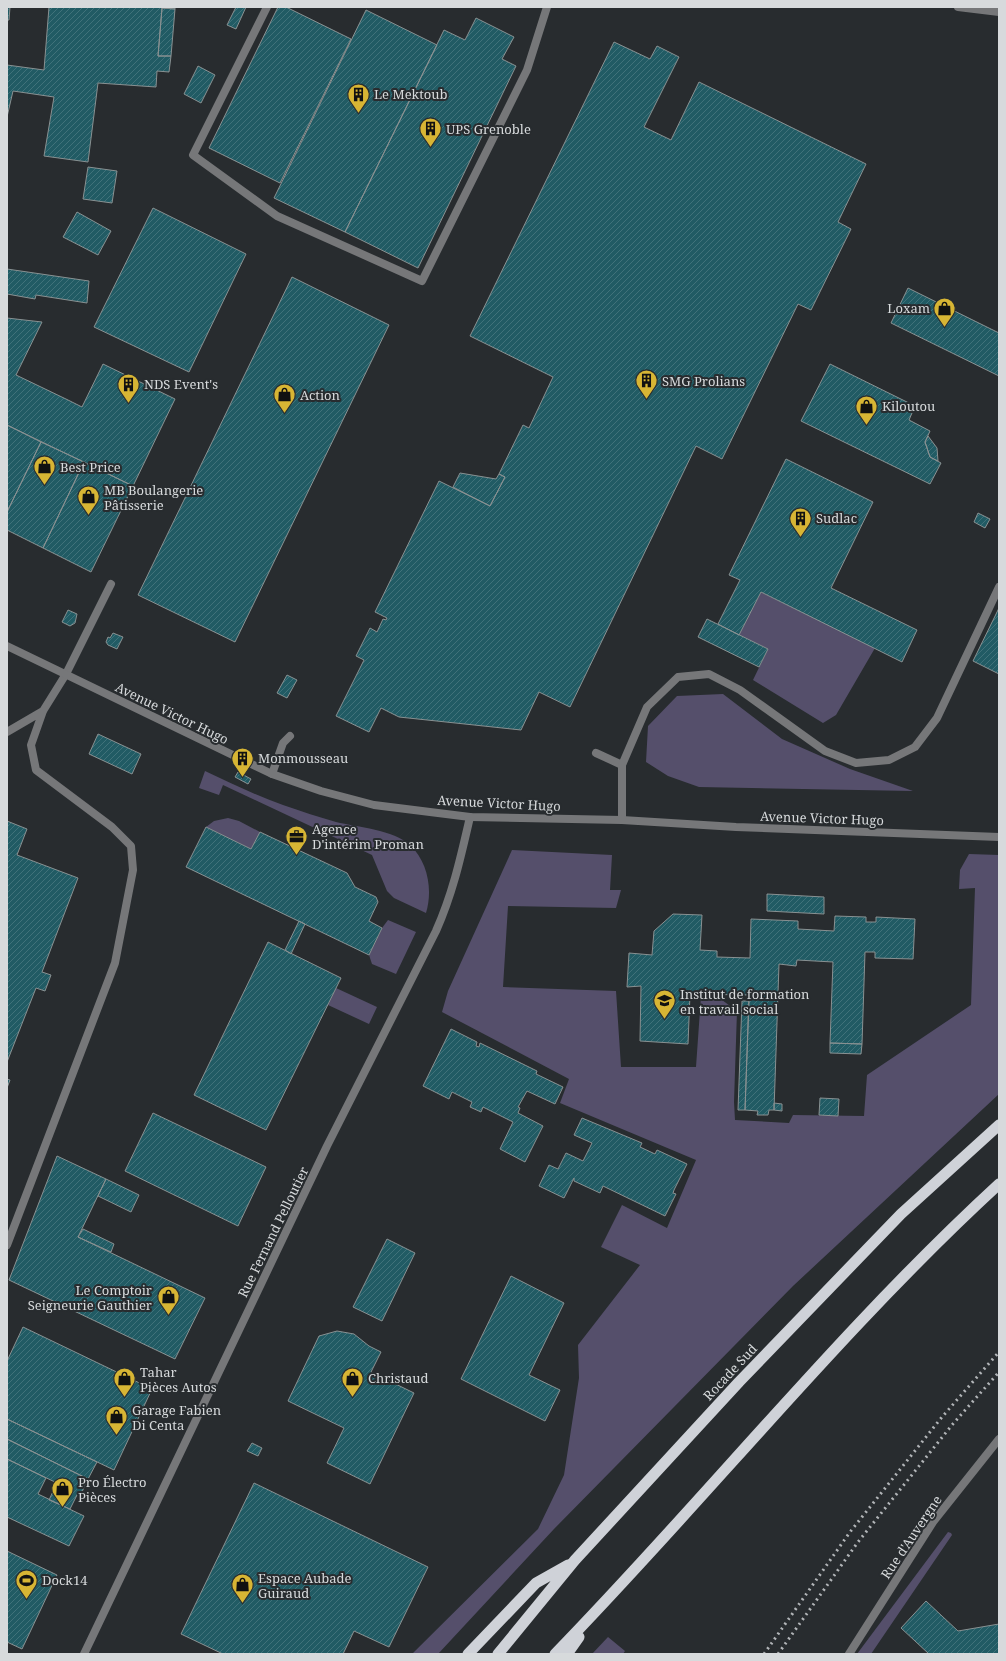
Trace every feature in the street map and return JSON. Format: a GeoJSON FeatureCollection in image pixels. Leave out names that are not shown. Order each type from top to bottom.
{"type":"FeatureCollection","features":[{"type":"Feature","properties":{"kind":"highway","name":"Rocade Sud"},"geometry":{"type":"LineString","coordinates":[[498,1654],[575,1560],[739,1382],[896,1220],[999,1125]]}},
{"type":"Feature","properties":{"kind":"highway"},"geometry":{"type":"LineString","coordinates":[[555,1654],[603,1605],[781,1408],[949,1230],[999,1184]]}},
{"type":"Feature","properties":{"kind":"highway"},"geometry":{"type":"LineString","coordinates":[[468,1654],[536,1583],[575,1560]]}},
{"type":"Feature","properties":{"kind":"highway"},"geometry":{"type":"LineString","coordinates":[[567,1654],[603,1605]]}},
{"type":"Feature","properties":{"kind":"street"},"geometry":{"type":"LineString","coordinates":[[267,7],[193,155],[277,216],[422,281],[527,70],[547,7]]}},
{"type":"Feature","properties":{"kind":"street"},"geometry":{"type":"LineString","coordinates":[[958,7],[999,12]]}},
{"type":"Feature","properties":{"kind":"street"},"geometry":{"type":"LineString","coordinates":[[7,1245],[115,962],[133,870],[131,846],[112,826],[36,770],[31,745],[43,711],[66,674],[111,584]]}},
{"type":"Feature","properties":{"kind":"street"},"geometry":{"type":"LineString","coordinates":[[622,820],[622,765],[647,707],[678,677],[709,674],[740,690],[824,751],[856,762],[889,760],[915,747],[937,718],[999,587]]}},
{"type":"Feature","properties":{"kind":"street","name":"Avenue Victor Hugo"},"geometry":{"type":"LineString","coordinates":[[7,646],[272,774],[321,791],[374,805],[470,817],[622,820],[736,827],[999,836]]}},
{"type":"Feature","properties":{"kind":"street"},"geometry":{"type":"LineString","coordinates":[[7,732],[43,711]]}},
{"type":"Feature","properties":{"kind":"street"},"geometry":{"type":"LineString","coordinates":[[272,774],[283,743],[290,736]]}},
{"type":"Feature","properties":{"kind":"street"},"geometry":{"type":"LineString","coordinates":[[596,753],[622,765]]}},
{"type":"Feature","properties":{"kind":"street","name":"Rue Fernand Pelloutier"},"geometry":{"type":"LineString","coordinates":[[84,1654],[327,1146],[446,911],[459,869],[470,817]]}},
{"type":"Feature","properties":{"kind":"street","name":"Rue d'Auvergne"},"geometry":{"type":"LineString","coordinates":[[849,1654],[933,1522],[999,1439]]}},
{"type":"Feature","properties":{"kind":"shaded area"},"geometry":{"type":"Polygon","coordinates":[[[761,592],[875,648],[836,715],[823,723],[753,680],[768,649],[739,635],[761,592]]]}},
{"type":"Feature","properties":{"kind":"shaded area"},"geometry":{"type":"Polygon","coordinates":[[[723,694],[782,739],[850,769],[913,791],[699,787],[668,776],[646,762],[648,726],[677,696],[723,694]]]}},
{"type":"Feature","properties":{"kind":"shaded area"},"geometry":{"type":"Polygon","coordinates":[[[205,771],[283,805],[336,822],[385,832],[403,840],[416,852],[425,868],[429,886],[426,913],[394,898],[387,891],[372,855],[223,785],[219,795],[199,788],[205,771]]]}},
{"type":"Feature","properties":{"kind":"shaded area"},"geometry":{"type":"Polygon","coordinates":[[[228,818],[239,821],[260,832],[251,849],[206,827],[214,821],[228,818]]]}},
{"type":"Feature","properties":{"kind":"shaded area"},"geometry":{"type":"Polygon","coordinates":[[[512,850],[612,855],[610,890],[621,890],[616,908],[508,906],[503,987],[616,991],[621,1067],[696,1067],[701,996],[722,1000],[737,1011],[734,1102],[735,1120],[789,1123],[793,1115],[864,1116],[867,1075],[971,1005],[975,888],[959,889],[960,870],[969,854],[999,855],[999,1094],[793,1286],[554,1529],[438,1654],[412,1654],[538,1529],[564,1475],[579,1378],[578,1345],[640,1265],[601,1247],[622,1205],[667,1228],[696,1160],[560,1103],[569,1079],[442,1012],[448,991],[512,850]]]}},
{"type":"Feature","properties":{"kind":"shaded area"},"geometry":{"type":"Polygon","coordinates":[[[388,920],[416,932],[396,974],[372,964],[369,955],[382,928],[388,920]]]}},
{"type":"Feature","properties":{"kind":"shaded area"},"geometry":{"type":"Polygon","coordinates":[[[336,988],[377,1007],[369,1024],[328,1005],[336,988]]]}},
{"type":"Feature","properties":{"kind":"shaded area"},"geometry":{"type":"Polygon","coordinates":[[[948,1532],[952,1535],[871,1654],[857,1654],[948,1532]]]}},
{"type":"Feature","properties":{"kind":"shaded area"},"geometry":{"type":"Polygon","coordinates":[[[608,1637],[625,1651],[623,1654],[592,1654],[608,1637]]]}},
{"type":"Feature","properties":{"kind":"building"},"geometry":{"type":"Polygon","coordinates":[[[7,7],[10,7],[9,20],[7,20],[7,7]]]}},
{"type":"Feature","properties":{"kind":"building"},"geometry":{"type":"Polygon","coordinates":[[[49,7],[175,7],[175,9],[162,8],[158,56],[171,56],[169,72],[157,71],[156,87],[98,83],[88,162],[44,156],[54,97],[13,91],[7,117],[7,65],[44,70],[49,7]]]}},
{"type":"Feature","properties":{"kind":"building"},"geometry":{"type":"Polygon","coordinates":[[[236,7],[246,7],[236,29],[227,25],[236,7]]]}},
{"type":"Feature","properties":{"kind":"building"},"geometry":{"type":"Polygon","coordinates":[[[278,7],[286,7],[351,39],[280,183],[209,148],[278,7]]]}},
{"type":"Feature","properties":{"kind":"building"},"geometry":{"type":"Polygon","coordinates":[[[162,8],[175,9],[171,56],[158,56],[162,8]]]}},
{"type":"Feature","properties":{"kind":"building","name":"Le Mektoub"},"geometry":{"type":"Polygon","coordinates":[[[366,10],[437,45],[345,232],[274,198],[366,10]]]}},
{"type":"Feature","properties":{"kind":"building","name":"UPS Grenoble"},"geometry":{"type":"Polygon","coordinates":[[[476,18],[514,37],[502,59],[516,66],[418,268],[345,232],[444,30],[465,40],[476,18]]]}},
{"type":"Feature","properties":{"kind":"building","name":"SMG Prolians"},"geometry":{"type":"Polygon","coordinates":[[[614,42],[650,59],[657,46],[679,57],[644,127],[671,140],[699,82],[866,164],[838,222],[851,229],[811,310],[798,304],[722,459],[696,446],[570,707],[539,692],[521,730],[399,717],[381,708],[369,732],[336,716],[364,660],[356,656],[370,628],[377,632],[383,619],[386,620],[387,618],[375,612],[439,481],[490,506],[505,477],[499,474],[523,425],[529,428],[553,377],[470,336],[614,42]]]}},
{"type":"Feature","properties":{"kind":"building"},"geometry":{"type":"Polygon","coordinates":[[[198,66],[215,75],[201,103],[184,94],[198,66]]]}},
{"type":"Feature","properties":{"kind":"building"},"geometry":{"type":"Polygon","coordinates":[[[88,167],[117,171],[112,203],[83,199],[88,167]]]}},
{"type":"Feature","properties":{"kind":"building"},"geometry":{"type":"Polygon","coordinates":[[[153,208],[246,254],[189,372],[94,327],[153,208]]]}},
{"type":"Feature","properties":{"kind":"building"},"geometry":{"type":"Polygon","coordinates":[[[77,212],[111,231],[98,255],[63,237],[77,212]]]}},
{"type":"Feature","properties":{"kind":"building"},"geometry":{"type":"Polygon","coordinates":[[[7,269],[89,281],[87,303],[36,295],[35,299],[7,294],[7,269]]]}},
{"type":"Feature","properties":{"kind":"building","name":"Action"},"geometry":{"type":"Polygon","coordinates":[[[292,277],[389,325],[235,642],[138,595],[292,277]]]}},
{"type":"Feature","properties":{"kind":"building","name":"Loxam"},"geometry":{"type":"Polygon","coordinates":[[[908,288],[999,333],[999,376],[891,323],[908,288]]]}},
{"type":"Feature","properties":{"kind":"building","name":"NDS Event's"},"geometry":{"type":"Polygon","coordinates":[[[7,318],[42,322],[16,375],[82,407],[103,364],[175,399],[133,486],[7,425],[7,318]]]}},
{"type":"Feature","properties":{"kind":"building","name":"Kiloutou"},"geometry":{"type":"Polygon","coordinates":[[[830,364],[915,406],[909,420],[930,431],[925,442],[930,457],[941,463],[930,484],[801,421],[830,364]]]}},
{"type":"Feature","properties":{"kind":"building"},"geometry":{"type":"Polygon","coordinates":[[[7,425],[41,442],[7,512],[7,425]]]}},
{"type":"Feature","properties":{"kind":"building"},"geometry":{"type":"Polygon","coordinates":[[[928,436],[937,448],[938,461],[930,457],[925,442],[928,436]]]}},
{"type":"Feature","properties":{"kind":"building","name":"Best Price"},"geometry":{"type":"Polygon","coordinates":[[[41,442],[84,462],[43,548],[7,530],[7,512],[41,442]]]}},
{"type":"Feature","properties":{"kind":"building","name":"Sudlac"},"geometry":{"type":"Polygon","coordinates":[[[786,459],[873,502],[831,588],[917,630],[902,662],[761,592],[739,635],[718,624],[740,580],[729,575],[786,459]]]}},
{"type":"Feature","properties":{"kind":"building","name":"MB Boulangerie Pâtisserie"},"geometry":{"type":"Polygon","coordinates":[[[84,462],[133,486],[91,572],[43,548],[84,462]]]}},
{"type":"Feature","properties":{"kind":"building"},"geometry":{"type":"Polygon","coordinates":[[[460,473],[496,479],[499,474],[505,477],[490,506],[453,487],[460,473]]]}},
{"type":"Feature","properties":{"kind":"building"},"geometry":{"type":"Polygon","coordinates":[[[978,513],[990,519],[985,528],[974,522],[978,513]]]}},
{"type":"Feature","properties":{"kind":"building"},"geometry":{"type":"Polygon","coordinates":[[[999,608],[999,674],[973,661],[999,608]]]}},
{"type":"Feature","properties":{"kind":"building"},"geometry":{"type":"Polygon","coordinates":[[[68,610],[77,614],[75,623],[70,626],[62,622],[68,610]]]}},
{"type":"Feature","properties":{"kind":"building"},"geometry":{"type":"Polygon","coordinates":[[[707,619],[768,649],[759,667],[698,637],[707,619]]]}},
{"type":"Feature","properties":{"kind":"building"},"geometry":{"type":"Polygon","coordinates":[[[113,633],[123,637],[117,649],[108,645],[106,642],[108,637],[110,638],[113,633]]]}},
{"type":"Feature","properties":{"kind":"building"},"geometry":{"type":"Polygon","coordinates":[[[287,675],[297,680],[287,698],[277,693],[287,675]]]}},
{"type":"Feature","properties":{"kind":"building"},"geometry":{"type":"Polygon","coordinates":[[[98,734],[141,754],[132,774],[89,754],[98,734]]]}},
{"type":"Feature","properties":{"kind":"building","name":"Monmousseau"},"geometry":{"type":"Polygon","coordinates":[[[238,772],[251,779],[248,784],[235,777],[238,772]]]}},
{"type":"Feature","properties":{"kind":"building"},"geometry":{"type":"Polygon","coordinates":[[[7,821],[27,829],[17,855],[78,878],[42,972],[51,975],[45,991],[36,988],[7,1062],[7,821]]]}},
{"type":"Feature","properties":{"kind":"building"},"geometry":{"type":"Polygon","coordinates":[[[206,827],[251,849],[260,832],[347,873],[355,887],[376,897],[378,902],[369,921],[382,928],[369,955],[186,867],[206,827]]]}},
{"type":"Feature","properties":{"kind":"building"},"geometry":{"type":"Polygon","coordinates":[[[767,894],[824,897],[824,914],[767,911],[767,894]]]}},
{"type":"Feature","properties":{"kind":"building","name":"Institut de formation en travail social"},"geometry":{"type":"Polygon","coordinates":[[[673,914],[702,915],[700,950],[717,951],[717,957],[750,958],[751,919],[798,921],[798,929],[834,931],[835,916],[866,917],[866,922],[876,922],[876,917],[915,919],[913,959],[875,958],[875,952],[865,952],[862,1044],[830,1043],[833,962],[797,960],[796,966],[779,964],[774,1110],[769,1110],[768,1115],[757,1115],[758,1111],[745,1110],[749,995],[690,994],[688,1044],[640,1041],[641,986],[627,987],[629,953],[652,955],[654,931],[673,914]]]}},
{"type":"Feature","properties":{"kind":"building"},"geometry":{"type":"Polygon","coordinates":[[[299,921],[305,924],[291,954],[285,950],[299,921]]]}},
{"type":"Feature","properties":{"kind":"building"},"geometry":{"type":"Polygon","coordinates":[[[268,942],[341,978],[266,1130],[194,1095],[268,942]]]}},
{"type":"Feature","properties":{"kind":"building"},"geometry":{"type":"Polygon","coordinates":[[[742,1001],[749,1001],[745,1110],[738,1110],[742,1001]]]}},
{"type":"Feature","properties":{"kind":"building"},"geometry":{"type":"Polygon","coordinates":[[[451,1029],[477,1042],[476,1046],[479,1047],[480,1043],[537,1071],[536,1074],[563,1087],[555,1104],[527,1091],[518,1107],[520,1108],[518,1113],[543,1126],[525,1162],[500,1149],[513,1122],[483,1107],[481,1112],[470,1107],[472,1102],[452,1092],[449,1099],[423,1086],[451,1029]]]}},
{"type":"Feature","properties":{"kind":"building"},"geometry":{"type":"Polygon","coordinates":[[[830,1043],[862,1044],[861,1054],[830,1053],[830,1043]]]}},
{"type":"Feature","properties":{"kind":"building"},"geometry":{"type":"Polygon","coordinates":[[[7,1079],[10,1080],[7,1088],[7,1079]]]}},
{"type":"Feature","properties":{"kind":"building"},"geometry":{"type":"Polygon","coordinates":[[[820,1098],[839,1099],[838,1116],[819,1115],[820,1098]]]}},
{"type":"Feature","properties":{"kind":"building"},"geometry":{"type":"Polygon","coordinates":[[[774,1103],[782,1104],[782,1111],[774,1110],[774,1103]]]}},
{"type":"Feature","properties":{"kind":"building"},"geometry":{"type":"Polygon","coordinates":[[[153,1113],[266,1167],[238,1226],[125,1171],[153,1113]]]}},
{"type":"Feature","properties":{"kind":"building"},"geometry":{"type":"Polygon","coordinates":[[[582,1118],[642,1143],[640,1147],[655,1154],[657,1150],[687,1164],[674,1190],[673,1193],[676,1194],[665,1216],[603,1186],[600,1193],[574,1181],[574,1178],[564,1198],[539,1186],[549,1165],[558,1169],[566,1153],[583,1161],[592,1143],[574,1135],[582,1118]]]}},
{"type":"Feature","properties":{"kind":"building"},"geometry":{"type":"Polygon","coordinates":[[[57,1156],[106,1179],[78,1237],[205,1298],[175,1359],[9,1280],[57,1156]]]}},
{"type":"Feature","properties":{"kind":"building"},"geometry":{"type":"Polygon","coordinates":[[[106,1179],[139,1195],[131,1212],[98,1196],[106,1179]]]}},
{"type":"Feature","properties":{"kind":"building"},"geometry":{"type":"Polygon","coordinates":[[[83,1229],[114,1244],[111,1252],[78,1237],[83,1229]]]}},
{"type":"Feature","properties":{"kind":"building"},"geometry":{"type":"Polygon","coordinates":[[[387,1239],[415,1253],[382,1321],[353,1307],[387,1239]]]}},
{"type":"Feature","properties":{"kind":"building"},"geometry":{"type":"Polygon","coordinates":[[[511,1276],[564,1303],[529,1375],[560,1390],[545,1421],[461,1379],[511,1276]]]}},
{"type":"Feature","properties":{"kind":"building"},"geometry":{"type":"Polygon","coordinates":[[[23,1327],[152,1389],[114,1470],[7,1419],[7,1361],[23,1327]]]}},
{"type":"Feature","properties":{"kind":"building"},"geometry":{"type":"Polygon","coordinates":[[[337,1331],[354,1334],[369,1346],[381,1352],[371,1372],[414,1393],[370,1484],[327,1463],[344,1428],[288,1401],[319,1336],[337,1331]]]}},
{"type":"Feature","properties":{"kind":"building"},"geometry":{"type":"Polygon","coordinates":[[[7,1419],[97,1462],[88,1479],[7,1439],[7,1419]]]}},
{"type":"Feature","properties":{"kind":"building"},"geometry":{"type":"Polygon","coordinates":[[[7,1439],[88,1479],[81,1494],[78,1493],[70,1509],[49,1500],[57,1483],[7,1459],[7,1439]]]}},
{"type":"Feature","properties":{"kind":"building"},"geometry":{"type":"Polygon","coordinates":[[[252,1443],[262,1448],[258,1456],[247,1451],[252,1443]]]}},
{"type":"Feature","properties":{"kind":"building"},"geometry":{"type":"Polygon","coordinates":[[[7,1459],[46,1478],[38,1494],[84,1516],[69,1546],[7,1517],[7,1459]]]}},
{"type":"Feature","properties":{"kind":"building"},"geometry":{"type":"Polygon","coordinates":[[[254,1483],[428,1567],[389,1647],[354,1631],[343,1654],[223,1654],[181,1634],[254,1483]]]}},
{"type":"Feature","properties":{"kind":"building","name":"Dock14"},"geometry":{"type":"Polygon","coordinates":[[[7,1551],[57,1575],[22,1649],[7,1642],[7,1551]]]}},
{"type":"Feature","properties":{"kind":"building"},"geometry":{"type":"Polygon","coordinates":[[[926,1601],[958,1631],[999,1624],[999,1654],[929,1654],[901,1628],[926,1601]]]}},
{"type":"Feature","properties":{"kind":"railway"},"geometry":{"type":"LineString","coordinates":[[764,1654],[850,1532],[942,1417],[999,1352]]}},
{"type":"Feature","properties":{"kind":"railway"},"geometry":{"type":"LineString","coordinates":[[778,1654],[858,1542],[952,1425],[999,1372]]}},
{"type":"Feature","properties":{"kind":"place","name":"Le Mektoub"},"geometry":{"type":"Point","coordinates":[359,114]}},
{"type":"Feature","properties":{"kind":"place","name":"UPS Grenoble"},"geometry":{"type":"Point","coordinates":[431,148]}},
{"type":"Feature","properties":{"kind":"place","name":"Loxam"},"geometry":{"type":"Point","coordinates":[945,328]}},
{"type":"Feature","properties":{"kind":"place","name":"SMG Prolians"},"geometry":{"type":"Point","coordinates":[646,400]}},
{"type":"Feature","properties":{"kind":"place","name":"NDS Event's"},"geometry":{"type":"Point","coordinates":[128,404]}},
{"type":"Feature","properties":{"kind":"place","name":"Action"},"geometry":{"type":"Point","coordinates":[285,414]}},
{"type":"Feature","properties":{"kind":"place","name":"Kiloutou"},"geometry":{"type":"Point","coordinates":[866,426]}},
{"type":"Feature","properties":{"kind":"place","name":"Best Price"},"geometry":{"type":"Point","coordinates":[45,486]}},
{"type":"Feature","properties":{"kind":"place","name":"MB Boulangerie Pâtisserie"},"geometry":{"type":"Point","coordinates":[88,516]}},
{"type":"Feature","properties":{"kind":"place","name":"Sudlac"},"geometry":{"type":"Point","coordinates":[801,538]}},
{"type":"Feature","properties":{"kind":"place","name":"Monmousseau"},"geometry":{"type":"Point","coordinates":[243,778]}},
{"type":"Feature","properties":{"kind":"place","name":"Agence D'intérim Proman"},"geometry":{"type":"Point","coordinates":[296,856]}},
{"type":"Feature","properties":{"kind":"place","name":"Institut de formation en travail social"},"geometry":{"type":"Point","coordinates":[664,1020]}},
{"type":"Feature","properties":{"kind":"place","name":"Le Comptoir Seigneurie Gauthier"},"geometry":{"type":"Point","coordinates":[168,1316]}},
{"type":"Feature","properties":{"kind":"place","name":"Tahar Pièces Autos"},"geometry":{"type":"Point","coordinates":[125,1398]}},
{"type":"Feature","properties":{"kind":"place","name":"Christaud"},"geometry":{"type":"Point","coordinates":[353,1398]}},
{"type":"Feature","properties":{"kind":"place","name":"Garage Fabien Di Centa"},"geometry":{"type":"Point","coordinates":[116,1436]}},
{"type":"Feature","properties":{"kind":"place","name":"Pro Électro Pièces"},"geometry":{"type":"Point","coordinates":[62,1508]}},
{"type":"Feature","properties":{"kind":"place","name":"Dock14"},"geometry":{"type":"Point","coordinates":[26,1600]}},
{"type":"Feature","properties":{"kind":"place","name":"Espace Aubade Guiraud"},"geometry":{"type":"Point","coordinates":[243,1604]}}]}
